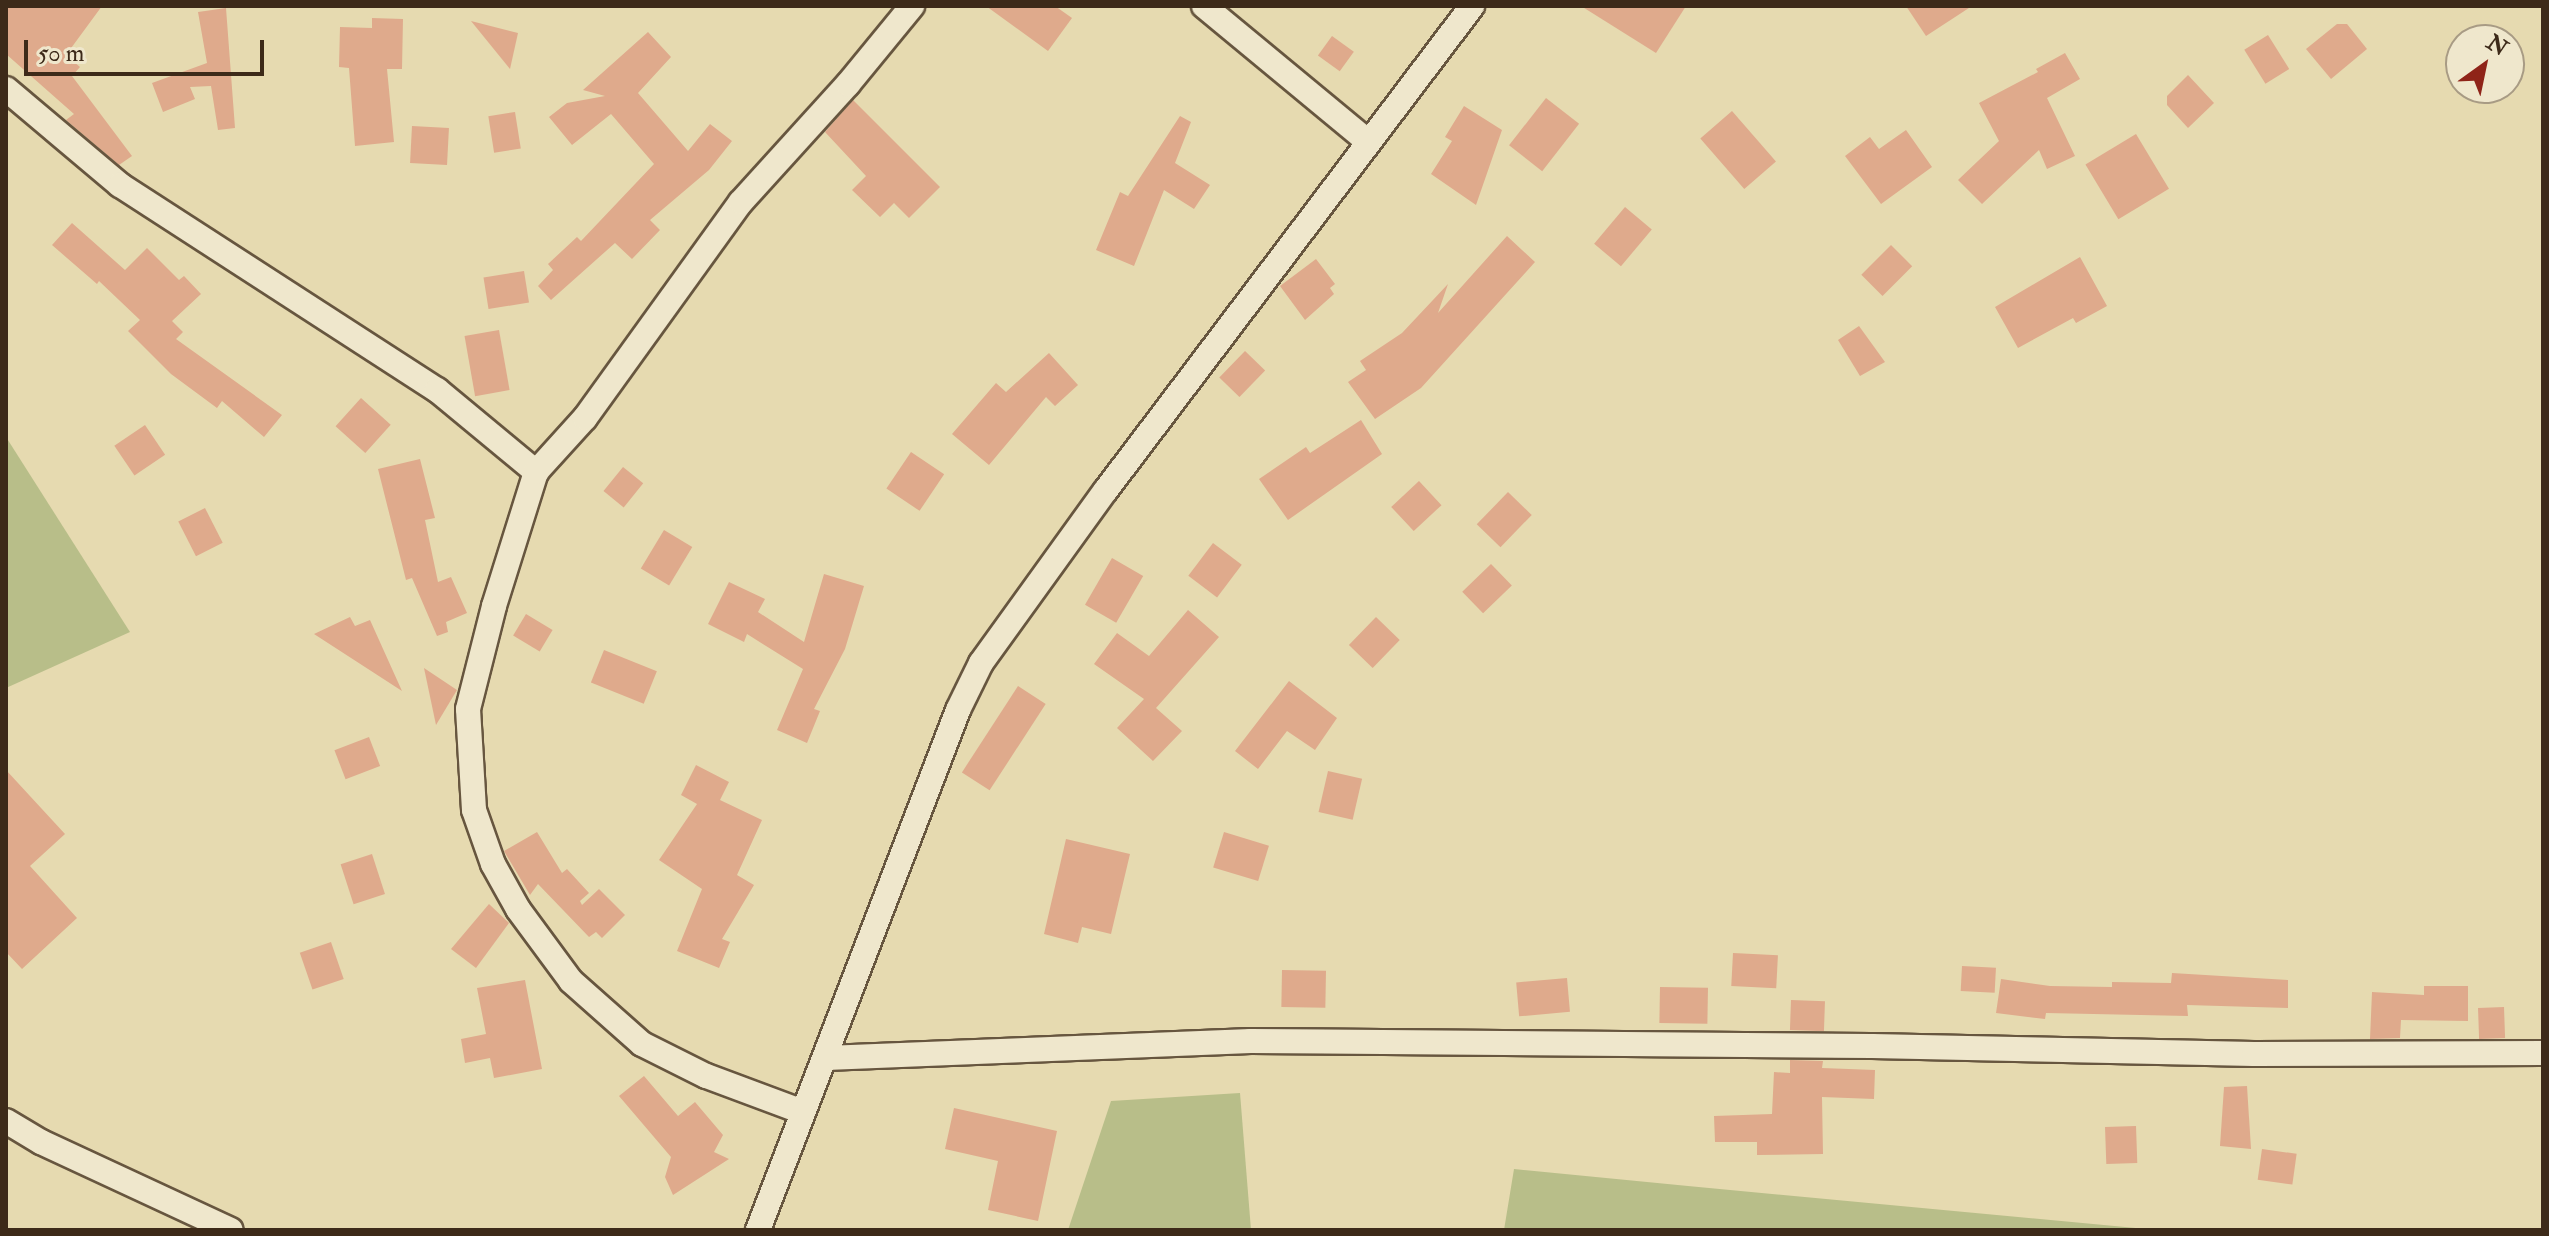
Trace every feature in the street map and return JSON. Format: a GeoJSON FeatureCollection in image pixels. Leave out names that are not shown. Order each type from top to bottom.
{"type":"FeatureCollection","features":[{"type":"Feature","properties":{"kind":"street"},"geometry":{"type":"LineString","coordinates":[[803,1112],[706,1076],[642,1044],[571,981],[518,909],[493,864],[474,810],[468,709],[494,606],[536,472],[585,418],[741,202],[848,84],[912,6]]}},
{"type":"Feature","properties":{"kind":"street"},"geometry":{"type":"LineString","coordinates":[[1204,6],[1367,141]]}},
{"type":"Feature","properties":{"kind":"street"},"geometry":{"type":"LineString","coordinates":[[758,1230],[958,710],[981,663],[1367,141],[1472,6]]}},
{"type":"Feature","properties":{"kind":"street"},"geometry":{"type":"LineString","coordinates":[[6,89],[120,185],[437,390],[536,472]]}},
{"type":"Feature","properties":{"kind":"street"},"geometry":{"type":"LineString","coordinates":[[826,1058],[1251,1041],[1872,1046],[2254,1054],[2543,1053]]}},
{"type":"Feature","properties":{"kind":"street"},"geometry":{"type":"LineString","coordinates":[[6,1121],[41,1142],[231,1230]]}},
{"type":"Feature","properties":{"kind":"green space"},"geometry":{"type":"Polygon","coordinates":[[[6,437],[130,632],[6,688],[6,437]]]}},
{"type":"Feature","properties":{"kind":"green space"},"geometry":{"type":"Polygon","coordinates":[[[1240,1093],[1251,1230],[1068,1230],[1111,1101],[1240,1093]]]}},
{"type":"Feature","properties":{"kind":"green space"},"geometry":{"type":"Polygon","coordinates":[[[1514,1169],[1688,1186],[2157,1230],[1504,1230],[1514,1169]]]}},
{"type":"Feature","properties":{"kind":"building"},"geometry":{"type":"Polygon","coordinates":[[[6,6],[102,6],[66,55],[80,67],[72,76],[132,156],[119,165],[66,120],[74,114],[6,54],[6,6]]]}},
{"type":"Feature","properties":{"kind":"building"},"geometry":{"type":"Polygon","coordinates":[[[986,6],[1055,6],[1072,18],[1048,51],[986,6]]]}},
{"type":"Feature","properties":{"kind":"building"},"geometry":{"type":"Polygon","coordinates":[[[1581,6],[1686,6],[1656,53],[1581,6]]]}},
{"type":"Feature","properties":{"kind":"building"},"geometry":{"type":"Polygon","coordinates":[[[1906,6],[1972,6],[1926,36],[1906,6]]]}},
{"type":"Feature","properties":{"kind":"building"},"geometry":{"type":"Polygon","coordinates":[[[226,8],[235,128],[218,130],[211,86],[190,87],[195,99],[163,112],[152,83],[207,63],[198,12],[226,8]]]}},
{"type":"Feature","properties":{"kind":"building"},"geometry":{"type":"Polygon","coordinates":[[[372,18],[403,19],[402,69],[387,69],[394,142],[355,146],[349,68],[339,67],[340,27],[372,28],[372,18]]]}},
{"type":"Feature","properties":{"kind":"building"},"geometry":{"type":"Polygon","coordinates":[[[471,21],[518,33],[510,69],[471,21]]]}},
{"type":"Feature","properties":{"kind":"building"},"geometry":{"type":"Polygon","coordinates":[[[2337,24],[2347,24],[2367,49],[2331,79],[2306,49],[2337,24]]]}},
{"type":"Feature","properties":{"kind":"building"},"geometry":{"type":"Polygon","coordinates":[[[648,32],[671,57],[638,93],[688,151],[710,124],[732,141],[709,170],[650,220],[660,230],[632,259],[615,243],[551,300],[538,286],[553,270],[548,264],[577,237],[581,241],[654,164],[611,114],[572,145],[549,117],[567,103],[605,96],[583,90],[648,32]]]}},
{"type":"Feature","properties":{"kind":"building"},"geometry":{"type":"Polygon","coordinates":[[[2268,35],[2289,69],[2265,84],[2244,50],[2268,35]]]}},
{"type":"Feature","properties":{"kind":"building"},"geometry":{"type":"Polygon","coordinates":[[[1332,36],[1354,52],[1340,71],[1318,55],[1332,36]]]}},
{"type":"Feature","properties":{"kind":"building"},"geometry":{"type":"Polygon","coordinates":[[[2065,53],[2080,79],[2047,98],[2075,156],[2047,169],[2039,150],[1982,204],[1958,180],[1999,141],[1979,103],[2038,72],[2036,69],[2065,53]]]}},
{"type":"Feature","properties":{"kind":"building"},"geometry":{"type":"Polygon","coordinates":[[[2188,75],[2214,103],[2188,128],[2167,105],[2167,96],[2188,75]]]}},
{"type":"Feature","properties":{"kind":"building"},"geometry":{"type":"Polygon","coordinates":[[[1546,98],[1579,124],[1542,171],[1509,145],[1546,98]]]}},
{"type":"Feature","properties":{"kind":"building"},"geometry":{"type":"Polygon","coordinates":[[[853,100],[940,187],[909,218],[894,203],[880,217],[852,190],[866,176],[825,132],[853,100]]]}},
{"type":"Feature","properties":{"kind":"building"},"geometry":{"type":"Polygon","coordinates":[[[1464,106],[1502,130],[1476,205],[1431,174],[1452,141],[1445,137],[1464,106]]]}},
{"type":"Feature","properties":{"kind":"building"},"geometry":{"type":"Polygon","coordinates":[[[1732,111],[1776,162],[1744,189],[1700,139],[1732,111]]]}},
{"type":"Feature","properties":{"kind":"building"},"geometry":{"type":"Polygon","coordinates":[[[515,112],[521,149],[494,153],[488,116],[515,112]]]}},
{"type":"Feature","properties":{"kind":"building"},"geometry":{"type":"Polygon","coordinates":[[[1180,116],[1191,122],[1175,163],[1210,185],[1194,209],[1164,190],[1134,266],[1096,250],[1120,192],[1128,196],[1180,116]]]}},
{"type":"Feature","properties":{"kind":"building"},"geometry":{"type":"Polygon","coordinates":[[[412,126],[449,128],[447,165],[410,163],[412,126]]]}},
{"type":"Feature","properties":{"kind":"building"},"geometry":{"type":"Polygon","coordinates":[[[1906,130],[1932,167],[1881,204],[1845,156],[1870,137],[1879,149],[1906,130]]]}},
{"type":"Feature","properties":{"kind":"building"},"geometry":{"type":"Polygon","coordinates":[[[2136,134],[2169,189],[2118,219],[2085,164],[2136,134]]]}},
{"type":"Feature","properties":{"kind":"building"},"geometry":{"type":"Polygon","coordinates":[[[1625,207],[1652,229],[1621,266],[1594,244],[1625,207]]]}},
{"type":"Feature","properties":{"kind":"building"},"geometry":{"type":"Polygon","coordinates":[[[72,223],[125,270],[147,248],[179,280],[184,276],[201,294],[172,321],[183,332],[176,339],[282,415],[264,437],[222,401],[217,408],[171,374],[128,331],[140,320],[99,281],[97,284],[52,245],[72,223]]]}},
{"type":"Feature","properties":{"kind":"building"},"geometry":{"type":"Polygon","coordinates":[[[1507,236],[1535,262],[1421,388],[1375,419],[1348,382],[1366,370],[1360,361],[1402,333],[1448,284],[1438,313],[1507,236]]]}},
{"type":"Feature","properties":{"kind":"building"},"geometry":{"type":"Polygon","coordinates":[[[1891,245],[1912,266],[1883,296],[1861,275],[1891,245]]]}},
{"type":"Feature","properties":{"kind":"building"},"geometry":{"type":"Polygon","coordinates":[[[2080,257],[2107,306],[2076,323],[2073,318],[2018,348],[1995,307],[2080,257]]]}},
{"type":"Feature","properties":{"kind":"building"},"geometry":{"type":"Polygon","coordinates":[[[1316,259],[1335,284],[1330,288],[1334,294],[1305,320],[1280,286],[1316,259]]]}},
{"type":"Feature","properties":{"kind":"building"},"geometry":{"type":"Polygon","coordinates":[[[524,271],[529,303],[489,309],[484,277],[524,271]]]}},
{"type":"Feature","properties":{"kind":"building"},"geometry":{"type":"Polygon","coordinates":[[[1859,326],[1885,362],[1860,376],[1838,340],[1859,326]]]}},
{"type":"Feature","properties":{"kind":"building"},"geometry":{"type":"Polygon","coordinates":[[[499,330],[510,390],[475,396],[465,336],[499,330]]]}},
{"type":"Feature","properties":{"kind":"building"},"geometry":{"type":"Polygon","coordinates":[[[1245,351],[1265,370],[1239,397],[1219,378],[1245,351]]]}},
{"type":"Feature","properties":{"kind":"building"},"geometry":{"type":"Polygon","coordinates":[[[1049,353],[1078,385],[1055,406],[1046,397],[989,465],[952,434],[996,383],[1006,392],[1049,353]]]}},
{"type":"Feature","properties":{"kind":"building"},"geometry":{"type":"Polygon","coordinates":[[[361,398],[391,425],[365,453],[336,426],[361,398]]]}},
{"type":"Feature","properties":{"kind":"building"},"geometry":{"type":"Polygon","coordinates":[[[1361,420],[1382,454],[1288,520],[1259,479],[1306,447],[1310,453],[1361,420]]]}},
{"type":"Feature","properties":{"kind":"building"},"geometry":{"type":"Polygon","coordinates":[[[145,425],[165,455],[134,476],[114,446],[145,425]]]}},
{"type":"Feature","properties":{"kind":"building"},"geometry":{"type":"Polygon","coordinates":[[[911,452],[944,474],[920,511],[886,488],[911,452]]]}},
{"type":"Feature","properties":{"kind":"building"},"geometry":{"type":"Polygon","coordinates":[[[420,459],[435,518],[425,520],[438,582],[451,577],[467,613],[446,622],[448,632],[437,636],[412,578],[406,580],[378,469],[420,459]]]}},
{"type":"Feature","properties":{"kind":"building"},"geometry":{"type":"Polygon","coordinates":[[[623,467],[643,483],[624,507],[603,491],[623,467]]]}},
{"type":"Feature","properties":{"kind":"building"},"geometry":{"type":"Polygon","coordinates":[[[1419,481],[1442,505],[1414,531],[1391,507],[1419,481]]]}},
{"type":"Feature","properties":{"kind":"building"},"geometry":{"type":"Polygon","coordinates":[[[1508,492],[1532,515],[1500,547],[1477,524],[1508,492]]]}},
{"type":"Feature","properties":{"kind":"building"},"geometry":{"type":"Polygon","coordinates":[[[205,508],[223,543],[196,556],[178,522],[205,508]]]}},
{"type":"Feature","properties":{"kind":"building"},"geometry":{"type":"Polygon","coordinates":[[[664,530],[692,547],[669,586],[641,569],[664,530]]]}},
{"type":"Feature","properties":{"kind":"building"},"geometry":{"type":"Polygon","coordinates":[[[1213,543],[1242,565],[1217,597],[1188,576],[1213,543]]]}},
{"type":"Feature","properties":{"kind":"building"},"geometry":{"type":"Polygon","coordinates":[[[1112,558],[1143,576],[1116,623],[1085,605],[1112,558]]]}},
{"type":"Feature","properties":{"kind":"building"},"geometry":{"type":"Polygon","coordinates":[[[1491,564],[1512,586],[1483,613],[1462,592],[1491,564]]]}},
{"type":"Feature","properties":{"kind":"building"},"geometry":{"type":"Polygon","coordinates":[[[824,574],[864,586],[845,649],[814,709],[820,711],[807,743],[777,730],[803,669],[747,634],[744,642],[708,624],[729,582],[765,599],[758,612],[804,642],[824,574]]]}},
{"type":"Feature","properties":{"kind":"building"},"geometry":{"type":"Polygon","coordinates":[[[1188,610],[1219,637],[1156,708],[1182,731],[1153,761],[1117,728],[1144,699],[1094,664],[1117,633],[1149,656],[1188,610]]]}},
{"type":"Feature","properties":{"kind":"building"},"geometry":{"type":"Polygon","coordinates":[[[526,614],[553,630],[540,651],[513,635],[526,614]]]}},
{"type":"Feature","properties":{"kind":"building"},"geometry":{"type":"Polygon","coordinates":[[[350,617],[355,626],[370,620],[402,691],[314,634],[350,617]]]}},
{"type":"Feature","properties":{"kind":"building"},"geometry":{"type":"Polygon","coordinates":[[[1376,617],[1400,640],[1373,668],[1349,645],[1376,617]]]}},
{"type":"Feature","properties":{"kind":"building"},"geometry":{"type":"Polygon","coordinates":[[[604,650],[657,671],[644,704],[591,682],[604,650]]]}},
{"type":"Feature","properties":{"kind":"building"},"geometry":{"type":"Polygon","coordinates":[[[424,668],[457,690],[436,725],[424,668]]]}},
{"type":"Feature","properties":{"kind":"building"},"geometry":{"type":"Polygon","coordinates":[[[1289,681],[1337,718],[1315,750],[1287,731],[1258,769],[1235,751],[1289,681]]]}},
{"type":"Feature","properties":{"kind":"building"},"geometry":{"type":"Polygon","coordinates":[[[1018,686],[1046,704],[990,790],[962,772],[1018,686]]]}},
{"type":"Feature","properties":{"kind":"building"},"geometry":{"type":"Polygon","coordinates":[[[369,737],[380,766],[346,779],[334,750],[369,737]]]}},
{"type":"Feature","properties":{"kind":"building"},"geometry":{"type":"Polygon","coordinates":[[[696,765],[729,782],[720,800],[762,820],[737,875],[754,885],[722,939],[730,942],[719,968],[677,951],[702,889],[659,860],[697,804],[681,795],[696,765]]]}},
{"type":"Feature","properties":{"kind":"building"},"geometry":{"type":"Polygon","coordinates":[[[6,770],[65,834],[30,866],[77,918],[22,969],[6,952],[6,770]]]}},
{"type":"Feature","properties":{"kind":"building"},"geometry":{"type":"Polygon","coordinates":[[[1328,771],[1362,779],[1353,820],[1319,812],[1328,771]]]}},
{"type":"Feature","properties":{"kind":"building"},"geometry":{"type":"Polygon","coordinates":[[[537,832],[562,873],[567,869],[589,893],[580,901],[582,905],[599,889],[625,915],[602,938],[596,932],[589,937],[538,884],[530,895],[504,851],[537,832]]]}},
{"type":"Feature","properties":{"kind":"building"},"geometry":{"type":"Polygon","coordinates":[[[1224,832],[1269,846],[1258,881],[1213,867],[1224,832]]]}},
{"type":"Feature","properties":{"kind":"building"},"geometry":{"type":"Polygon","coordinates":[[[1066,839],[1130,854],[1111,934],[1082,927],[1078,943],[1044,934],[1066,839]]]}},
{"type":"Feature","properties":{"kind":"building"},"geometry":{"type":"Polygon","coordinates":[[[372,854],[385,894],[354,904],[341,864],[372,854]]]}},
{"type":"Feature","properties":{"kind":"building"},"geometry":{"type":"Polygon","coordinates":[[[489,904],[509,923],[476,968],[451,949],[489,904]]]}},
{"type":"Feature","properties":{"kind":"building"},"geometry":{"type":"Polygon","coordinates":[[[331,942],[344,979],[312,990],[300,953],[331,942]]]}},
{"type":"Feature","properties":{"kind":"building"},"geometry":{"type":"Polygon","coordinates":[[[1733,953],[1778,955],[1776,988],[1731,986],[1733,953]]]}},
{"type":"Feature","properties":{"kind":"building"},"geometry":{"type":"Polygon","coordinates":[[[1962,966],[1996,968],[1995,993],[1961,991],[1962,966]]]}},
{"type":"Feature","properties":{"kind":"building"},"geometry":{"type":"Polygon","coordinates":[[[1282,970],[1326,971],[1325,1008],[1281,1007],[1282,970]]]}},
{"type":"Feature","properties":{"kind":"building"},"geometry":{"type":"Polygon","coordinates":[[[2172,973],[2288,980],[2288,1008],[2187,1005],[2188,1016],[2046,1013],[2045,1019],[1996,1013],[2001,979],[2050,986],[2112,987],[2112,982],[2171,983],[2172,973]]]}},
{"type":"Feature","properties":{"kind":"building"},"geometry":{"type":"Polygon","coordinates":[[[1567,978],[1570,1012],[1519,1016],[1516,982],[1567,978]]]}},
{"type":"Feature","properties":{"kind":"building"},"geometry":{"type":"Polygon","coordinates":[[[525,980],[542,1069],[494,1078],[490,1058],[465,1063],[461,1039],[486,1034],[477,988],[525,980]]]}},
{"type":"Feature","properties":{"kind":"building"},"geometry":{"type":"Polygon","coordinates":[[[2424,986],[2468,986],[2468,1021],[2401,1020],[2400,1038],[2370,1039],[2372,992],[2424,995],[2424,986]]]}},
{"type":"Feature","properties":{"kind":"building"},"geometry":{"type":"Polygon","coordinates":[[[1660,987],[1708,988],[1707,1024],[1659,1023],[1660,987]]]}},
{"type":"Feature","properties":{"kind":"building"},"geometry":{"type":"Polygon","coordinates":[[[1791,1000],[1825,1001],[1824,1031],[1790,1030],[1791,1000]]]}},
{"type":"Feature","properties":{"kind":"building"},"geometry":{"type":"Polygon","coordinates":[[[2504,1007],[2505,1038],[2479,1039],[2478,1008],[2504,1007]]]}},
{"type":"Feature","properties":{"kind":"building"},"geometry":{"type":"Polygon","coordinates":[[[1790,1060],[1823,1061],[1822,1068],[1875,1070],[1874,1099],[1822,1097],[1823,1154],[1757,1155],[1757,1142],[1715,1142],[1714,1116],[1772,1114],[1774,1072],[1790,1073],[1790,1060]]]}},
{"type":"Feature","properties":{"kind":"building"},"geometry":{"type":"Polygon","coordinates":[[[644,1076],[678,1116],[695,1102],[723,1135],[714,1152],[729,1159],[673,1195],[665,1177],[671,1157],[619,1096],[644,1076]]]}},
{"type":"Feature","properties":{"kind":"building"},"geometry":{"type":"Polygon","coordinates":[[[2247,1086],[2251,1149],[2220,1146],[2224,1087],[2247,1086]]]}},
{"type":"Feature","properties":{"kind":"building"},"geometry":{"type":"Polygon","coordinates":[[[954,1108],[1057,1131],[1038,1221],[988,1210],[998,1161],[945,1149],[954,1108]]]}},
{"type":"Feature","properties":{"kind":"building"},"geometry":{"type":"Polygon","coordinates":[[[2136,1126],[2137,1163],[2106,1164],[2105,1127],[2136,1126]]]}},
{"type":"Feature","properties":{"kind":"building"},"geometry":{"type":"Polygon","coordinates":[[[2262,1149],[2297,1154],[2292,1185],[2258,1180],[2262,1149]]]}}]}
